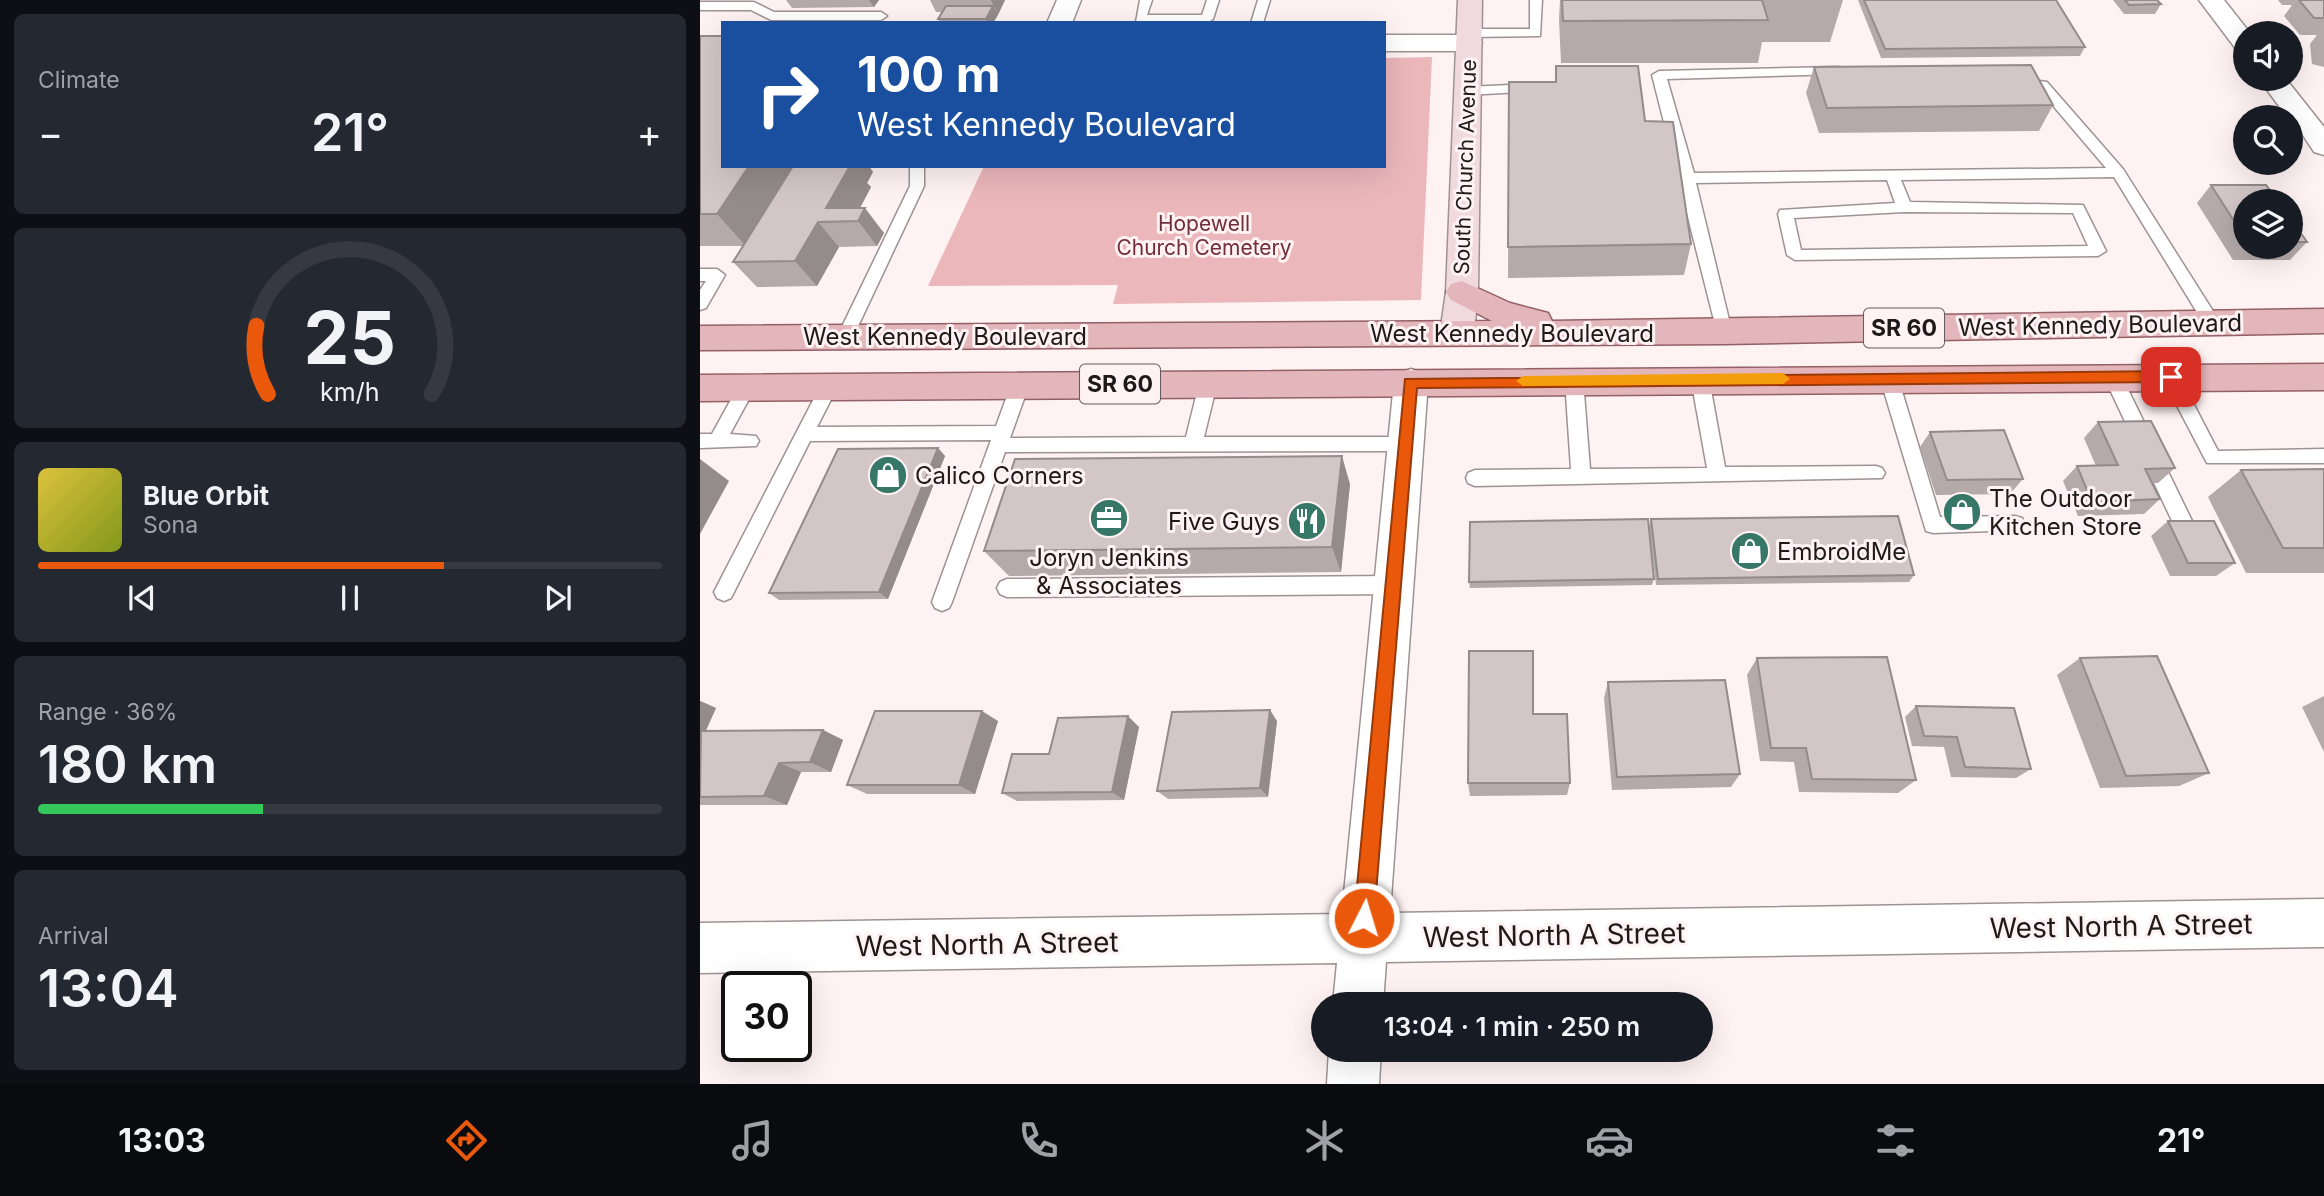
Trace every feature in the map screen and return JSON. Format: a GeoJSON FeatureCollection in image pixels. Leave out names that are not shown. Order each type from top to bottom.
{"type":"FeatureCollection","features":[{"type":"Feature","properties":{"kind":"main road"},"geometry":{"type":"LineString","coordinates":[[1462,292],[1501,312],[1597,332]]}},
{"type":"Feature","properties":{"kind":"main road","name":"West Kennedy Boulevard"},"geometry":{"type":"LineString","coordinates":[[700,338],[1724,332],[2324,321]]}},
{"type":"Feature","properties":{"kind":"main road"},"geometry":{"type":"LineString","coordinates":[[1889,378],[1909,353],[2187,348],[2218,339],[2212,323]]}},
{"type":"Feature","properties":{"kind":"main road"},"geometry":{"type":"LineString","coordinates":[[1410,382],[1419,368],[1431,361],[1456,355],[1723,349],[1824,330]]}},
{"type":"Feature","properties":{"kind":"main road","name":"West Kennedy Boulevard"},"geometry":{"type":"LineString","coordinates":[[700,388],[1700,379],[2324,377]]}},
{"type":"Feature","properties":{"kind":"street"},"geometry":{"type":"LineString","coordinates":[[1060,21],[1069,0]]}},
{"type":"Feature","properties":{"kind":"street","name":"South Church Avenue"},"geometry":{"type":"LineString","coordinates":[[1457,333],[1462,292],[1470,0]]}},
{"type":"Feature","properties":{"kind":"street"},"geometry":{"type":"LineString","coordinates":[[2211,0],[2233,28]]}},
{"type":"Feature","properties":{"kind":"street"},"geometry":{"type":"LineString","coordinates":[[1386,43],[1469,38]]}},
{"type":"Feature","properties":{"kind":"street"},"geometry":{"type":"LineString","coordinates":[[2281,91],[2324,146]]}},
{"type":"Feature","properties":{"kind":"street"},"geometry":{"type":"LineString","coordinates":[[1359,992],[1410,382]]}},
{"type":"Feature","properties":{"kind":"street","name":"West North A Street"},"geometry":{"type":"LineString","coordinates":[[700,948],[2324,923]]}},
{"type":"Feature","properties":{"kind":"street"},"geometry":{"type":"LineString","coordinates":[[1353,1084],[1354,1062]]}},
{"type":"Feature","properties":{"kind":"lane"},"geometry":{"type":"LineString","coordinates":[[1146,0],[1140,19],[1166,21],[1207,19],[1213,0]]}},
{"type":"Feature","properties":{"kind":"lane"},"geometry":{"type":"LineString","coordinates":[[1258,21],[1265,0]]}},
{"type":"Feature","properties":{"kind":"lane"},"geometry":{"type":"LineString","coordinates":[[1469,38],[1536,33],[1536,0]]}},
{"type":"Feature","properties":{"kind":"lane"},"geometry":{"type":"LineString","coordinates":[[700,6],[754,6],[771,16],[882,16]]}},
{"type":"Feature","properties":{"kind":"lane"},"geometry":{"type":"LineString","coordinates":[[1724,332],[1688,178],[1653,75],[1849,71]]}},
{"type":"Feature","properties":{"kind":"lane"},"geometry":{"type":"LineString","coordinates":[[2003,80],[2042,85],[2118,172],[2212,323]]}},
{"type":"Feature","properties":{"kind":"lane"},"geometry":{"type":"LineString","coordinates":[[1468,91],[1547,87]]}},
{"type":"Feature","properties":{"kind":"lane"},"geometry":{"type":"LineString","coordinates":[[845,337],[917,186],[917,168]]}},
{"type":"Feature","properties":{"kind":"lane"},"geometry":{"type":"LineString","coordinates":[[1688,178],[2118,172]]}},
{"type":"Feature","properties":{"kind":"lane"},"geometry":{"type":"LineString","coordinates":[[1892,175],[1904,207]]}},
{"type":"Feature","properties":{"kind":"lane"},"geometry":{"type":"LineString","coordinates":[[1904,207],[2078,208],[2098,251],[1795,255],[1785,214],[1904,207]]}},
{"type":"Feature","properties":{"kind":"lane"},"geometry":{"type":"LineString","coordinates":[[700,275],[717,275],[700,304]]}},
{"type":"Feature","properties":{"kind":"lane"},"geometry":{"type":"LineString","coordinates":[[2113,377],[2184,525]]}},
{"type":"Feature","properties":{"kind":"lane"},"geometry":{"type":"LineString","coordinates":[[2171,377],[2213,458],[2324,457]]}},
{"type":"Feature","properties":{"kind":"lane"},"geometry":{"type":"LineString","coordinates":[[1889,378],[1933,525],[2015,524]]}},
{"type":"Feature","properties":{"kind":"lane"},"geometry":{"type":"LineString","coordinates":[[1700,379],[1717,475]]}},
{"type":"Feature","properties":{"kind":"lane"},"geometry":{"type":"LineString","coordinates":[[1574,380],[1581,477]]}},
{"type":"Feature","properties":{"kind":"lane"},"geometry":{"type":"LineString","coordinates":[[1193,444],[1208,384]]}},
{"type":"Feature","properties":{"kind":"lane"},"geometry":{"type":"LineString","coordinates":[[942,602],[1020,385]]}},
{"type":"Feature","properties":{"kind":"lane"},"geometry":{"type":"LineString","coordinates":[[724,592],[829,386]]}},
{"type":"Feature","properties":{"kind":"lane"},"geometry":{"type":"LineString","coordinates":[[708,441],[746,388]]}},
{"type":"Feature","properties":{"kind":"lane"},"geometry":{"type":"LineString","coordinates":[[805,434],[1193,444],[1403,444]]}},
{"type":"Feature","properties":{"kind":"lane"},"geometry":{"type":"LineString","coordinates":[[708,441],[750,440]]}},
{"type":"Feature","properties":{"kind":"lane"},"geometry":{"type":"LineString","coordinates":[[1475,478],[1875,473]]}},
{"type":"Feature","properties":{"kind":"lane"},"geometry":{"type":"LineString","coordinates":[[1007,588],[1392,585]]}},
{"type":"Feature","properties":{"kind":"green space","name":"Hopewell Church Cemetery"},"geometry":{"type":"Polygon","coordinates":[[[1432,57],[1421,300],[1113,304],[1118,285],[928,286],[983,168],[1386,168],[1386,58],[1432,57]]]}},
{"type":"Feature","properties":{"kind":"building"},"geometry":{"type":"Polygon","coordinates":[[[1562,0],[1762,0],[1768,20],[1563,21],[1562,0]]]}},
{"type":"Feature","properties":{"kind":"building"},"geometry":{"type":"Polygon","coordinates":[[[1864,0],[2056,0],[2085,47],[1885,49],[1864,0]]]}},
{"type":"Feature","properties":{"kind":"building"},"geometry":{"type":"Polygon","coordinates":[[[2125,0],[2157,0],[2161,4],[2129,5],[2125,0]]]}},
{"type":"Feature","properties":{"kind":"building"},"geometry":{"type":"Polygon","coordinates":[[[2299,0],[2324,0],[2324,18],[2314,18],[2299,0]]]}},
{"type":"Feature","properties":{"kind":"building"},"geometry":{"type":"Polygon","coordinates":[[[946,6],[993,6],[986,19],[938,19],[946,6]]]}},
{"type":"Feature","properties":{"kind":"building"},"geometry":{"type":"Polygon","coordinates":[[[700,36],[721,36],[721,168],[748,168],[717,214],[700,214],[700,36]]]}},
{"type":"Feature","properties":{"kind":"building"},"geometry":{"type":"Polygon","coordinates":[[[2031,65],[2053,105],[1827,108],[1814,67],[2031,65]]]}},
{"type":"Feature","properties":{"kind":"building"},"geometry":{"type":"Polygon","coordinates":[[[1556,66],[1638,66],[1645,121],[1673,122],[1691,244],[1508,247],[1509,82],[1556,82],[1556,66]]]}},
{"type":"Feature","properties":{"kind":"building"},"geometry":{"type":"Polygon","coordinates":[[[792,168],[849,168],[826,208],[865,208],[858,221],[818,222],[795,261],[733,262],[792,168]]]}},
{"type":"Feature","properties":{"kind":"building"},"geometry":{"type":"Polygon","coordinates":[[[2211,185],[2266,185],[2269,189],[2233,189],[2233,219],[2211,185]]]}},
{"type":"Feature","properties":{"kind":"building"},"geometry":{"type":"Polygon","coordinates":[[[2151,421],[2175,468],[2145,469],[2160,499],[2092,502],[2077,466],[2118,465],[2098,422],[2151,421]]]}},
{"type":"Feature","properties":{"kind":"building"},"geometry":{"type":"Polygon","coordinates":[[[2004,430],[2023,479],[1947,480],[1930,432],[2004,430]]]}},
{"type":"Feature","properties":{"kind":"building"},"geometry":{"type":"Polygon","coordinates":[[[938,448],[879,592],[769,593],[838,449],[938,448]]]}},
{"type":"Feature","properties":{"kind":"building"},"geometry":{"type":"Polygon","coordinates":[[[1342,456],[1332,547],[984,551],[1015,459],[1342,456]]]}},
{"type":"Feature","properties":{"kind":"building"},"geometry":{"type":"Polygon","coordinates":[[[2324,469],[2324,548],[2283,548],[2241,470],[2324,469]]]}},
{"type":"Feature","properties":{"kind":"building"},"geometry":{"type":"Polygon","coordinates":[[[1898,516],[1914,575],[1658,579],[1651,519],[1898,516]]]}},
{"type":"Feature","properties":{"kind":"building"},"geometry":{"type":"Polygon","coordinates":[[[1648,519],[1654,579],[1469,582],[1470,522],[1648,519]]]}},
{"type":"Feature","properties":{"kind":"building"},"geometry":{"type":"Polygon","coordinates":[[[2168,521],[2214,521],[2235,563],[2188,563],[2168,521]]]}},
{"type":"Feature","properties":{"kind":"building"},"geometry":{"type":"Polygon","coordinates":[[[1469,651],[1533,651],[1533,714],[1567,714],[1570,783],[1468,783],[1469,651]]]}},
{"type":"Feature","properties":{"kind":"building"},"geometry":{"type":"Polygon","coordinates":[[[2157,656],[2209,773],[2126,776],[2080,658],[2157,656]]]}},
{"type":"Feature","properties":{"kind":"building"},"geometry":{"type":"Polygon","coordinates":[[[1887,657],[1916,780],[1812,779],[1806,748],[1771,748],[1757,658],[1887,657]]]}},
{"type":"Feature","properties":{"kind":"building"},"geometry":{"type":"Polygon","coordinates":[[[1725,680],[1740,774],[1617,777],[1608,682],[1725,680]]]}},
{"type":"Feature","properties":{"kind":"building"},"geometry":{"type":"Polygon","coordinates":[[[1916,706],[2014,708],[2031,769],[1965,767],[1957,737],[1924,736],[1916,706]]]}},
{"type":"Feature","properties":{"kind":"building"},"geometry":{"type":"Polygon","coordinates":[[[1270,710],[1260,788],[1157,791],[1172,712],[1270,710]]]}},
{"type":"Feature","properties":{"kind":"building"},"geometry":{"type":"Polygon","coordinates":[[[875,711],[982,711],[959,785],[847,785],[875,711]]]}},
{"type":"Feature","properties":{"kind":"building"},"geometry":{"type":"Polygon","coordinates":[[[1128,716],[1112,792],[1002,793],[1012,754],[1049,754],[1058,718],[1128,716]]]}},
{"type":"Feature","properties":{"kind":"building"},"geometry":{"type":"Polygon","coordinates":[[[823,730],[810,762],[779,763],[764,796],[700,797],[701,731],[823,730]]]}},
{"type":"Feature","properties":{"kind":"slow traffic"},"geometry":{"type":"LineString","coordinates":[[1523,381],[1783,379]]}},
{"type":"Feature","properties":{"kind":"place","name":"Calico Corners"},"geometry":{"type":"Point","coordinates":[888,475]}},
{"type":"Feature","properties":{"kind":"place","name":"The Outdoor Kitchen Store"},"geometry":{"type":"Point","coordinates":[1962,512]}},
{"type":"Feature","properties":{"kind":"place","name":"Joryn Jenkins & Associates"},"geometry":{"type":"Point","coordinates":[1109,518]}},
{"type":"Feature","properties":{"kind":"place","name":"Five Guys"},"geometry":{"type":"Point","coordinates":[1307,521]}},
{"type":"Feature","properties":{"kind":"place","name":"EmbroidMe"},"geometry":{"type":"Point","coordinates":[1750,551]}},
{"type":"Feature","properties":{"kind":"route"},"geometry":{"type":"LineString","coordinates":[[1364,918],[1410,382],[2171,377]]}}]}
